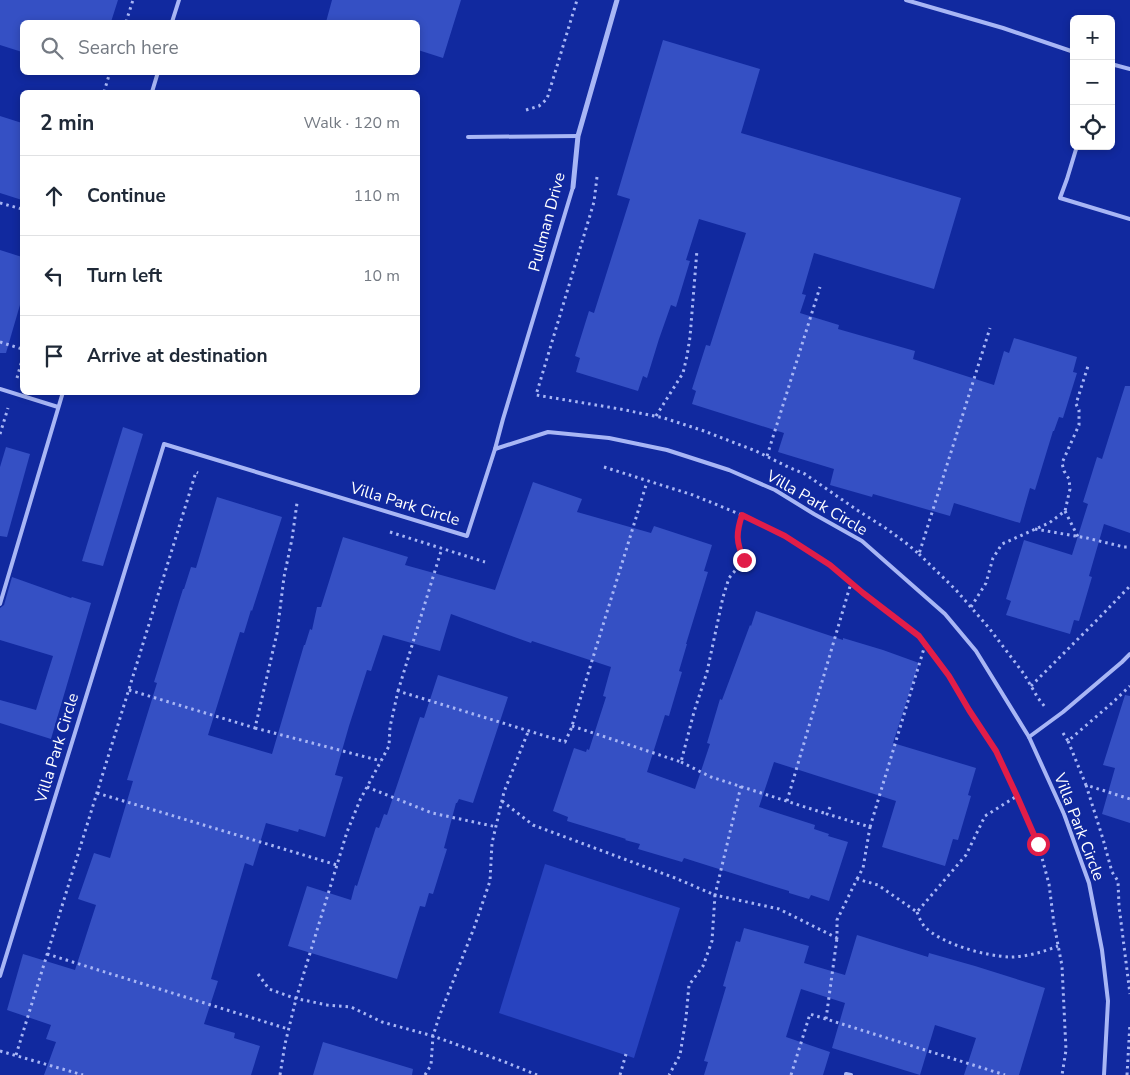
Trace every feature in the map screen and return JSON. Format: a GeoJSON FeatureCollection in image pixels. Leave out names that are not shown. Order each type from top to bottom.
{"type":"FeatureCollection","features":[{"type":"Feature","properties":{"kind":"street","name":"Pullman Drive"},"geometry":{"type":"LineString","coordinates":[[573,187],[578,136],[617,0]]}},
{"type":"Feature","properties":{"kind":"lane"},"geometry":{"type":"LineString","coordinates":[[173,20],[179,0]]}},
{"type":"Feature","properties":{"kind":"lane"},"geometry":{"type":"LineString","coordinates":[[906,0],[1003,28],[1070,51]]}},
{"type":"Feature","properties":{"kind":"lane"},"geometry":{"type":"LineString","coordinates":[[1115,65],[1130,69]]}},
{"type":"Feature","properties":{"kind":"lane"},"geometry":{"type":"LineString","coordinates":[[153,90],[157,75]]}},
{"type":"Feature","properties":{"kind":"lane"},"geometry":{"type":"LineString","coordinates":[[468,137],[578,136]]}},
{"type":"Feature","properties":{"kind":"lane"},"geometry":{"type":"LineString","coordinates":[[1076,150],[1060,198],[1130,219]]}},
{"type":"Feature","properties":{"kind":"lane","name":"Pullman Drive"},"geometry":{"type":"LineString","coordinates":[[495,449],[502,419],[573,187]]}},
{"type":"Feature","properties":{"kind":"lane"},"geometry":{"type":"LineString","coordinates":[[0,389],[58,407]]}},
{"type":"Feature","properties":{"kind":"lane"},"geometry":{"type":"LineString","coordinates":[[0,604],[62,395]]}},
{"type":"Feature","properties":{"kind":"lane","name":"Villa Park Circle"},"geometry":{"type":"LineString","coordinates":[[0,976],[164,444],[467,536],[495,449],[548,432],[609,438],[667,450],[729,470],[775,490],[862,541],[945,614],[976,651],[1029,737],[1064,814],[1088,883],[1102,950],[1108,1001],[1104,1075]]}},
{"type":"Feature","properties":{"kind":"lane"},"geometry":{"type":"LineString","coordinates":[[1029,737],[1130,654]]}},
{"type":"Feature","properties":{"kind":"lane"},"geometry":{"type":"LineString","coordinates":[[846,1075],[851,1075]]}},
{"type":"Feature","properties":{"kind":"path"},"geometry":{"type":"LineString","coordinates":[[127,20],[133,0]]}},
{"type":"Feature","properties":{"kind":"path"},"geometry":{"type":"LineString","coordinates":[[526,110],[539,106],[547,99],[577,0]]}},
{"type":"Feature","properties":{"kind":"path"},"geometry":{"type":"LineString","coordinates":[[105,90],[109,75]]}},
{"type":"Feature","properties":{"kind":"path"},"geometry":{"type":"LineString","coordinates":[[597,178],[594,202],[536,395],[656,416],[704,431],[806,474],[894,534],[919,554],[956,590],[989,628],[1024,674],[1068,741],[1086,785],[1112,872],[1118,881],[1119,906],[1130,994]]}},
{"type":"Feature","properties":{"kind":"path"},"geometry":{"type":"LineString","coordinates":[[0,202],[20,208]]}},
{"type":"Feature","properties":{"kind":"path"},"geometry":{"type":"LineString","coordinates":[[656,416],[683,373],[690,337],[697,250]]}},
{"type":"Feature","properties":{"kind":"path"},"geometry":{"type":"LineString","coordinates":[[767,456],[820,287]]}},
{"type":"Feature","properties":{"kind":"path"},"geometry":{"type":"LineString","coordinates":[[919,554],[990,328]]}},
{"type":"Feature","properties":{"kind":"path"},"geometry":{"type":"LineString","coordinates":[[0,342],[20,348]]}},
{"type":"Feature","properties":{"kind":"path"},"geometry":{"type":"LineString","coordinates":[[1078,537],[1065,511],[1070,489],[1069,479],[1062,463],[1079,425],[1079,410],[1076,404],[1088,366]]}},
{"type":"Feature","properties":{"kind":"path"},"geometry":{"type":"LineString","coordinates":[[0,434],[12,393]]}},
{"type":"Feature","properties":{"kind":"path"},"geometry":{"type":"LineString","coordinates":[[604,468],[693,495],[742,515],[785,536],[830,565],[919,636],[949,676],[996,751],[1038,844],[1049,884],[1062,966],[1066,1050],[1062,1075]]}},
{"type":"Feature","properties":{"kind":"path"},"geometry":{"type":"LineString","coordinates":[[16,1055],[196,472],[205,475]]}},
{"type":"Feature","properties":{"kind":"path"},"geometry":{"type":"LineString","coordinates":[[398,691],[565,742],[572,726],[647,482]]}},
{"type":"Feature","properties":{"kind":"path"},"geometry":{"type":"LineString","coordinates":[[255,728],[277,633],[284,577],[292,539],[297,503],[288,500]]}},
{"type":"Feature","properties":{"kind":"path"},"geometry":{"type":"LineString","coordinates":[[971,607],[986,583],[994,558],[1002,544],[1048,523],[1065,511]]}},
{"type":"Feature","properties":{"kind":"path"},"geometry":{"type":"LineString","coordinates":[[681,762],[707,672],[723,597],[729,578],[744,560],[738,547],[737,529],[742,515]]}},
{"type":"Feature","properties":{"kind":"path"},"geometry":{"type":"LineString","coordinates":[[1034,529],[1130,547]]}},
{"type":"Feature","properties":{"kind":"path"},"geometry":{"type":"LineString","coordinates":[[388,532],[485,562]]}},
{"type":"Feature","properties":{"kind":"path"},"geometry":{"type":"LineString","coordinates":[[280,1075],[288,1029],[296,999],[347,832],[367,786],[389,746],[390,727],[398,691],[442,548]]}},
{"type":"Feature","properties":{"kind":"path"},"geometry":{"type":"LineString","coordinates":[[787,801],[851,583]]}},
{"type":"Feature","properties":{"kind":"path"},"geometry":{"type":"LineString","coordinates":[[1031,686],[1130,586]]}},
{"type":"Feature","properties":{"kind":"path"},"geometry":{"type":"LineString","coordinates":[[826,1019],[837,938],[837,920],[863,868],[870,827],[925,645]]}},
{"type":"Feature","properties":{"kind":"path"},"geometry":{"type":"LineString","coordinates":[[1068,741],[1130,686]]}},
{"type":"Feature","properties":{"kind":"path"},"geometry":{"type":"LineString","coordinates":[[129,690],[255,728],[381,761]]}},
{"type":"Feature","properties":{"kind":"path"},"geometry":{"type":"LineString","coordinates":[[572,726],[681,762],[711,777],[870,827]]}},
{"type":"Feature","properties":{"kind":"path"},"geometry":{"type":"LineString","coordinates":[[425,1075],[432,1065],[433,1036],[439,1017],[474,928],[490,881],[492,843],[504,792],[528,732]]}},
{"type":"Feature","properties":{"kind":"path"},"geometry":{"type":"LineString","coordinates":[[1086,785],[1130,798]]}},
{"type":"Feature","properties":{"kind":"path"},"geometry":{"type":"LineString","coordinates":[[367,786],[432,813],[496,827]]}},
{"type":"Feature","properties":{"kind":"path"},"geometry":{"type":"LineString","coordinates":[[669,1075],[680,1055],[686,1018],[688,985],[703,966],[712,941],[715,895],[741,786]]}},
{"type":"Feature","properties":{"kind":"path"},"geometry":{"type":"LineString","coordinates":[[97,793],[337,865]]}},
{"type":"Feature","properties":{"kind":"path"},"geometry":{"type":"LineString","coordinates":[[917,912],[966,855],[985,816],[1017,796]]}},
{"type":"Feature","properties":{"kind":"path"},"geometry":{"type":"LineString","coordinates":[[502,801],[533,825],[675,878],[715,895],[779,909],[837,938]]}},
{"type":"Feature","properties":{"kind":"path"},"geometry":{"type":"LineString","coordinates":[[828,814],[830,807]]}},
{"type":"Feature","properties":{"kind":"path"},"geometry":{"type":"LineString","coordinates":[[857,878],[878,884],[917,912],[923,925],[934,934],[951,943],[982,953],[1010,957],[1038,953],[1058,946]]}},
{"type":"Feature","properties":{"kind":"path"},"geometry":{"type":"LineString","coordinates":[[47,954],[288,1029]]}},
{"type":"Feature","properties":{"kind":"path"},"geometry":{"type":"LineString","coordinates":[[258,974],[269,989],[296,999],[351,1007],[382,1022],[433,1036],[537,1075]]}},
{"type":"Feature","properties":{"kind":"path"},"geometry":{"type":"LineString","coordinates":[[792,1075],[810,1014],[1006,1075]]}},
{"type":"Feature","properties":{"kind":"path"},"geometry":{"type":"LineString","coordinates":[[1127,1075],[1130,1023]]}},
{"type":"Feature","properties":{"kind":"path"},"geometry":{"type":"LineString","coordinates":[[0,1051],[83,1075]]}},
{"type":"Feature","properties":{"kind":"path"},"geometry":{"type":"LineString","coordinates":[[620,1075],[626,1054]]}},
{"type":"Feature","properties":{"kind":"shaded area"},"geometry":{"type":"Polygon","coordinates":[[[545,864],[680,908],[634,1058],[499,1013],[545,864]]]}},
{"type":"Feature","properties":{"kind":"building"},"geometry":{"type":"Polygon","coordinates":[[[0,0],[118,0],[112,20],[20,20],[20,51],[0,45],[0,0]]]}},
{"type":"Feature","properties":{"kind":"building"},"geometry":{"type":"Polygon","coordinates":[[[332,0],[461,0],[443,58],[420,51],[420,20],[327,20],[332,0]]]}},
{"type":"Feature","properties":{"kind":"building"},"geometry":{"type":"Polygon","coordinates":[[[663,40],[760,69],[741,133],[961,198],[934,289],[814,253],[802,294],[806,295],[800,313],[839,325],[838,329],[915,351],[913,359],[994,385],[1004,351],[1009,353],[1014,338],[1077,357],[1073,372],[1077,373],[1063,418],[1059,417],[1053,431],[1035,490],[1030,488],[1020,523],[954,503],[950,516],[873,494],[872,497],[830,485],[834,469],[778,452],[784,433],[692,404],[696,391],[692,389],[706,345],[710,346],[746,233],[699,219],[686,260],[690,261],[676,307],[671,305],[647,378],[643,376],[638,391],[576,372],[580,358],[575,356],[589,311],[594,313],[630,199],[617,195],[663,40]]]}},
{"type":"Feature","properties":{"kind":"building"},"geometry":{"type":"Polygon","coordinates":[[[0,116],[20,122],[20,199],[0,193],[0,116]]]}},
{"type":"Feature","properties":{"kind":"building"},"geometry":{"type":"Polygon","coordinates":[[[0,250],[20,256],[20,305],[6,353],[0,353],[0,250]]]}},
{"type":"Feature","properties":{"kind":"building"},"geometry":{"type":"Polygon","coordinates":[[[1125,386],[1130,386],[1130,533],[1104,524],[1089,576],[1092,577],[1079,621],[1074,620],[1070,634],[1006,615],[1011,601],[1006,599],[1024,540],[1072,555],[1088,504],[1083,502],[1097,457],[1102,459],[1125,386]]]}},
{"type":"Feature","properties":{"kind":"building"},"geometry":{"type":"Polygon","coordinates":[[[123,427],[143,434],[103,566],[82,561],[123,427]]]}},
{"type":"Feature","properties":{"kind":"building"},"geometry":{"type":"Polygon","coordinates":[[[6,447],[30,454],[7,537],[0,536],[0,467],[6,447]]]}},
{"type":"Feature","properties":{"kind":"building"},"geometry":{"type":"Polygon","coordinates":[[[533,482],[582,499],[577,512],[651,533],[654,526],[712,545],[704,571],[708,572],[679,671],[682,672],[669,716],[665,715],[647,772],[695,789],[710,744],[707,743],[720,699],[722,700],[756,611],[843,640],[843,638],[883,650],[919,663],[893,743],[976,768],[968,795],[971,796],[958,840],[953,839],[945,866],[882,847],[896,801],[774,762],[759,807],[815,825],[814,829],[829,834],[828,836],[848,842],[829,901],[811,895],[809,899],[684,858],[682,862],[638,849],[640,844],[567,821],[568,817],[553,811],[574,748],[586,752],[587,749],[589,750],[606,697],[603,696],[611,667],[532,641],[531,643],[451,614],[440,651],[383,635],[371,671],[367,670],[349,726],[335,775],[343,777],[325,837],[299,829],[298,832],[266,823],[253,866],[245,863],[211,979],[218,981],[204,1024],[235,1033],[234,1038],[260,1046],[251,1075],[44,1075],[56,1042],[46,1039],[51,1025],[7,1010],[23,954],[75,970],[96,905],[78,899],[94,853],[110,858],[133,781],[127,780],[157,683],[154,682],[191,567],[196,568],[217,497],[282,517],[244,633],[240,632],[208,735],[272,754],[304,645],[310,629],[312,630],[317,607],[321,607],[343,537],[408,557],[405,565],[495,590],[533,482]]]}},
{"type":"Feature","properties":{"kind":"building"},"geometry":{"type":"Polygon","coordinates":[[[12,577],[71,598],[91,603],[51,739],[0,723],[0,700],[36,710],[53,656],[0,640],[0,608],[4,605],[12,577]]]}},
{"type":"Feature","properties":{"kind":"building"},"geometry":{"type":"Polygon","coordinates":[[[438,675],[508,697],[473,803],[459,799],[456,803],[444,848],[447,849],[433,894],[429,893],[425,907],[420,906],[397,979],[288,946],[307,886],[351,900],[376,827],[379,828],[384,814],[387,815],[420,717],[424,718],[438,675]]]}},
{"type":"Feature","properties":{"kind":"building"},"geometry":{"type":"Polygon","coordinates":[[[1125,695],[1130,696],[1130,823],[1102,814],[1115,768],[1103,765],[1125,695]]]}},
{"type":"Feature","properties":{"kind":"building"},"geometry":{"type":"Polygon","coordinates":[[[744,928],[809,946],[804,963],[845,975],[857,935],[928,957],[929,953],[1045,988],[1019,1075],[964,1075],[976,1038],[935,1025],[920,1075],[832,1048],[845,1003],[801,989],[786,1037],[830,1052],[823,1075],[704,1075],[708,1062],[704,1061],[726,987],[723,986],[736,941],[740,942],[744,928]]]}},
{"type":"Feature","properties":{"kind":"building"},"geometry":{"type":"Polygon","coordinates":[[[323,1042],[413,1069],[412,1075],[313,1075],[323,1042]]]}},
{"type":"Feature","properties":{"kind":"route"},"geometry":{"type":"LineString","coordinates":[[744,560],[738,547],[737,529],[742,515],[785,536],[830,565],[919,636],[949,676],[996,751],[1038,844]]}}]}
